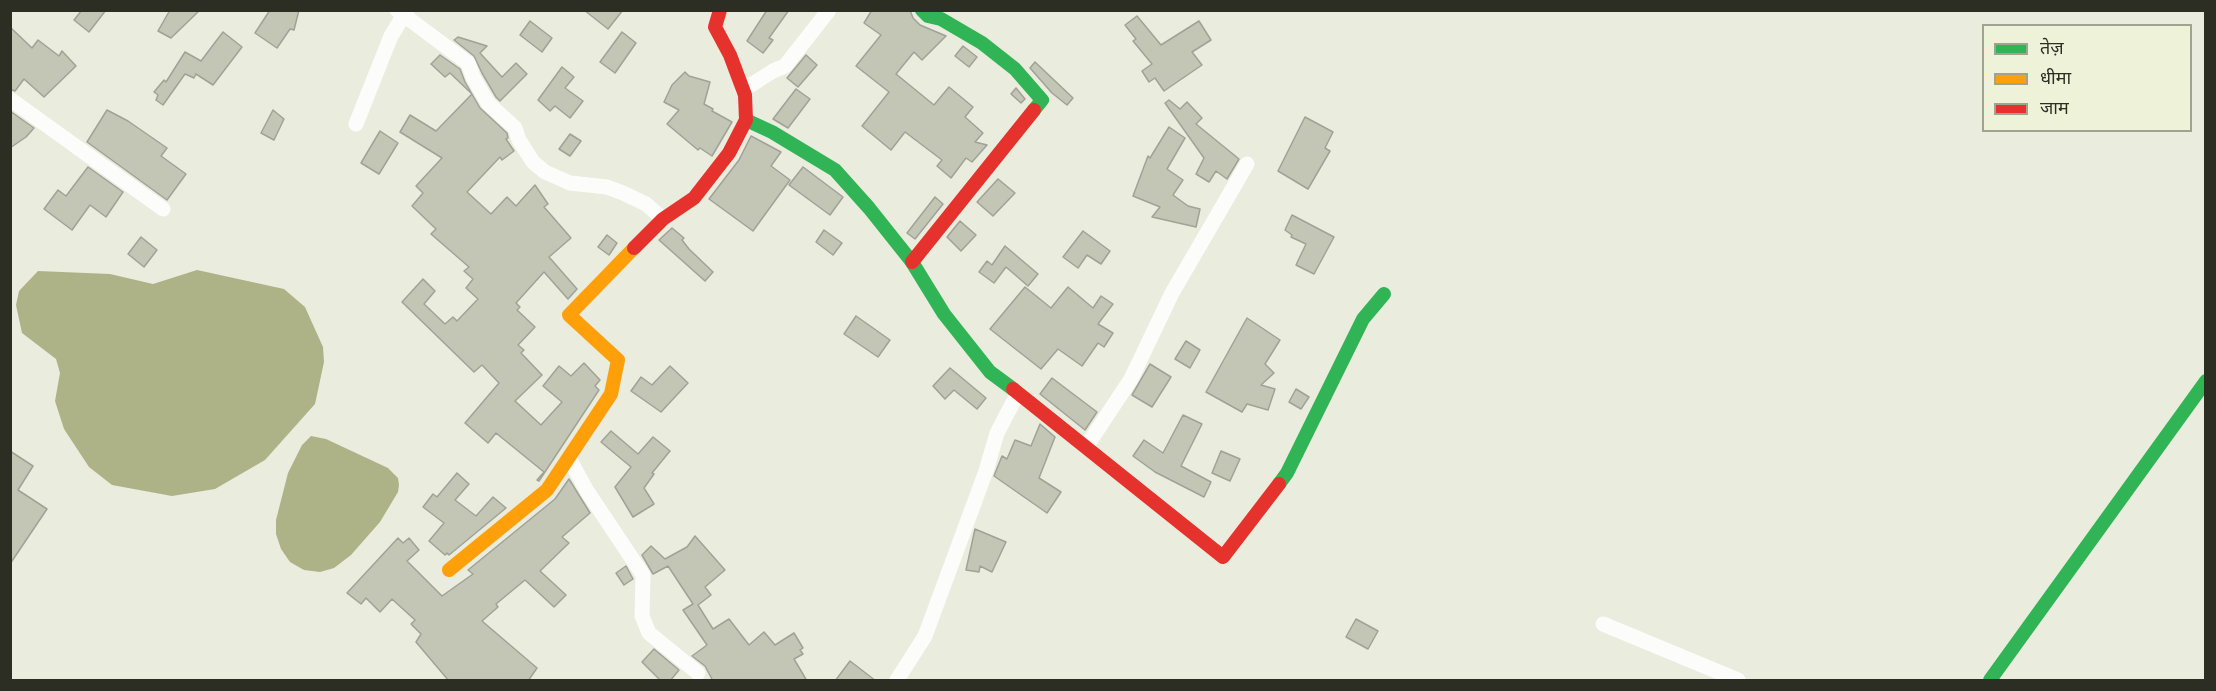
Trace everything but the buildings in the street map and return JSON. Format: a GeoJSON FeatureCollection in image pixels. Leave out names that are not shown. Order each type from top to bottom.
{"type":"FeatureCollection","features":[{"type":"Feature","properties":{"kind":"street"},"geometry":{"type":"LineString","coordinates":[[449,570],[547,490],[611,394],[618,360],[569,315],[663,219],[694,198],[729,153],[746,120],[743,90],[730,55],[715,27],[720,10]]}},
{"type":"Feature","properties":{"kind":"street"},"geometry":{"type":"LineString","coordinates":[[743,90],[785,66],[830,10]]}},
{"type":"Feature","properties":{"kind":"street"},"geometry":{"type":"LineString","coordinates":[[912,261],[1042,100],[1015,69],[982,43],[941,19],[928,16],[922,10]]}},
{"type":"Feature","properties":{"kind":"street"},"geometry":{"type":"LineString","coordinates":[[356,124],[402,12],[468,63],[488,103],[515,128],[519,140],[533,162],[545,172],[570,183],[606,187],[623,193],[646,204],[663,219]]}},
{"type":"Feature","properties":{"kind":"street"},"geometry":{"type":"LineString","coordinates":[[10,99],[164,209]]}},
{"type":"Feature","properties":{"kind":"street"},"geometry":{"type":"LineString","coordinates":[[746,120],[772,132],[835,170],[912,261],[944,314],[990,372],[1223,557],[1287,473],[1364,319],[1384,294]]}},
{"type":"Feature","properties":{"kind":"street"},"geometry":{"type":"LineString","coordinates":[[1086,447],[1131,379],[1172,293],[1247,164]]}},
{"type":"Feature","properties":{"kind":"street"},"geometry":{"type":"LineString","coordinates":[[1990,681],[2205,381]]}},
{"type":"Feature","properties":{"kind":"street"},"geometry":{"type":"LineString","coordinates":[[897,681],[926,636],[986,471],[997,433],[1018,393]]}},
{"type":"Feature","properties":{"kind":"street"},"geometry":{"type":"LineString","coordinates":[[569,458],[587,491],[643,575],[642,616],[649,633],[698,673]]}},
{"type":"Feature","properties":{"kind":"street"},"geometry":{"type":"LineString","coordinates":[[1603,624],[1738,681]]}},
{"type":"Feature","properties":{"kind":"shaded area"},"geometry":{"type":"Polygon","coordinates":[[[197,270],[284,289],[305,307],[323,347],[324,362],[315,404],[265,460],[215,489],[172,496],[112,485],[89,467],[64,429],[55,401],[60,373],[56,359],[22,333],[16,305],[19,291],[38,271],[110,274],[153,284],[197,270]]]}},
{"type":"Feature","properties":{"kind":"shaded area"},"geometry":{"type":"Polygon","coordinates":[[[311,436],[326,439],[388,468],[398,478],[399,485],[398,492],[380,522],[351,555],[334,568],[320,572],[304,570],[290,562],[281,549],[276,534],[276,520],[288,473],[302,445],[311,436]]]}},
{"type":"Feature","properties":{"kind":"traffic: fast"},"geometry":{"type":"LineString","coordinates":[[922,10],[928,16],[941,19],[982,43],[1015,69],[1042,100],[1034,110]]}},
{"type":"Feature","properties":{"kind":"traffic: fast"},"geometry":{"type":"LineString","coordinates":[[746,120],[772,132],[835,170],[912,262],[944,314],[990,372],[1013,389]]}},
{"type":"Feature","properties":{"kind":"traffic: fast"},"geometry":{"type":"LineString","coordinates":[[1279,484],[1287,473],[1363,319],[1384,294]]}},
{"type":"Feature","properties":{"kind":"traffic: fast"},"geometry":{"type":"LineString","coordinates":[[1990,680],[2206,381]]}},
{"type":"Feature","properties":{"kind":"traffic: slow"},"geometry":{"type":"LineString","coordinates":[[449,570],[547,490],[611,394],[618,360],[569,315],[634,248]]}},
{"type":"Feature","properties":{"kind":"traffic: jam"},"geometry":{"type":"LineString","coordinates":[[634,248],[663,219],[694,198],[729,153],[746,120],[745,95],[730,55],[715,27],[720,10]]}},
{"type":"Feature","properties":{"kind":"traffic: jam"},"geometry":{"type":"LineString","coordinates":[[912,262],[1034,110]]}},
{"type":"Feature","properties":{"kind":"traffic: jam"},"geometry":{"type":"LineString","coordinates":[[1013,389],[1223,557],[1279,484]]}}]}
